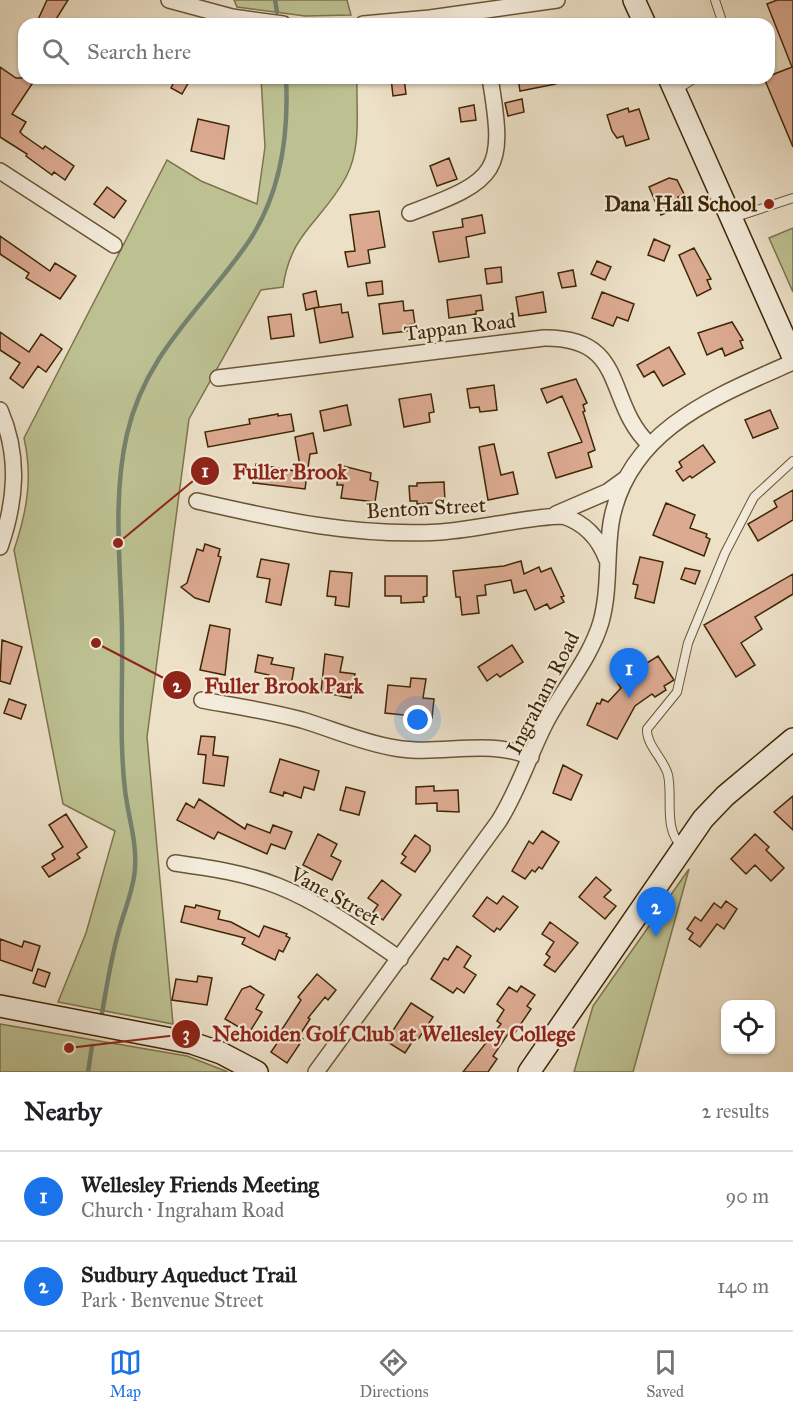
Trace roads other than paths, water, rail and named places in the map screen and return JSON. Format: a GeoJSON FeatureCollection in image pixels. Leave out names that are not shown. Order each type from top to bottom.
{"type":"FeatureCollection","features":[{"type":"Feature","properties":{"kind":"street"},"geometry":{"type":"LineString","coordinates":[[169,0],[239,18]]}},
{"type":"Feature","properties":{"kind":"street"},"geometry":{"type":"LineString","coordinates":[[480,18],[557,0]]}},
{"type":"Feature","properties":{"kind":"street"},"geometry":{"type":"LineString","coordinates":[[634,0],[642,18]]}},
{"type":"Feature","properties":{"kind":"street"},"geometry":{"type":"LineString","coordinates":[[410,213],[467,191],[488,171],[498,141],[491,84]]}},
{"type":"Feature","properties":{"kind":"street"},"geometry":{"type":"LineString","coordinates":[[672,84],[793,357]]}},
{"type":"Feature","properties":{"kind":"street"},"geometry":{"type":"LineString","coordinates":[[0,171],[114,245]]}},
{"type":"Feature","properties":{"kind":"street","name":"Tappan Road"},"geometry":{"type":"LineString","coordinates":[[218,378],[544,338],[567,339],[587,345],[602,360],[636,428],[650,444]]}},
{"type":"Feature","properties":{"kind":"street","name":"Ingraham Road"},"geometry":{"type":"LineString","coordinates":[[316,1072],[400,959],[514,797],[547,720],[596,635],[604,610],[614,513],[630,471],[650,444],[675,421],[702,403],[793,362]]}},
{"type":"Feature","properties":{"kind":"street"},"geometry":{"type":"LineString","coordinates":[[0,410],[12,451],[15,484],[9,519],[0,547]]}},
{"type":"Feature","properties":{"kind":"street","name":"Benton Street"},"geometry":{"type":"LineString","coordinates":[[197,501],[297,523],[374,533],[464,530],[550,516],[580,506],[616,487],[630,471]]}},
{"type":"Feature","properties":{"kind":"street","name":"Benton Street"},"geometry":{"type":"LineString","coordinates":[[550,516],[563,516],[575,520],[590,532],[602,547],[609,564]]}},
{"type":"Feature","properties":{"kind":"street"},"geometry":{"type":"LineString","coordinates":[[202,700],[288,717],[391,748],[426,751],[492,747],[511,749],[531,757]]}},
{"type":"Feature","properties":{"kind":"street"},"geometry":{"type":"LineString","coordinates":[[529,1072],[577,1006],[683,847],[725,796],[793,739]]}},
{"type":"Feature","properties":{"kind":"street","name":"Vane Street"},"geometry":{"type":"LineString","coordinates":[[175,863],[223,870],[278,886],[314,904],[400,959]]}},
{"type":"Feature","properties":{"kind":"street"},"geometry":{"type":"LineString","coordinates":[[0,1005],[192,1042],[221,1053],[257,1072]]}},
{"type":"Feature","properties":{"kind":"lane"},"geometry":{"type":"LineString","coordinates":[[715,0],[721,18]]}},
{"type":"Feature","properties":{"kind":"lane"},"geometry":{"type":"LineString","coordinates":[[732,219],[793,198]]}},
{"type":"Feature","properties":{"kind":"lane"},"geometry":{"type":"LineString","coordinates":[[683,847],[672,832],[667,772],[647,733],[649,726],[677,692],[688,643],[725,553],[754,497],[793,461]]}},
{"type":"Feature","properties":{"kind":"waterway"},"geometry":{"type":"LineString","coordinates":[[275,0],[277,12]]}},
{"type":"Feature","properties":{"kind":"waterway"},"geometry":{"type":"LineString","coordinates":[[102,1013],[114,951],[131,892],[135,868],[134,839],[123,770],[119,557],[122,458],[136,405],[147,379],[177,333],[247,244],[268,206],[284,143],[286,84]]}},
{"type":"Feature","properties":{"kind":"waterway"},"geometry":{"type":"LineString","coordinates":[[88,1072],[92,1046]]}},
{"type":"Feature","properties":{"kind":"place","name":"Dana Hall School"},"geometry":{"type":"Point","coordinates":[769,204]}},
{"type":"Feature","properties":{"kind":"place","name":"Fuller Brook"},"geometry":{"type":"Point","coordinates":[118,543]}},
{"type":"Feature","properties":{"kind":"place","name":"Fuller Brook Park"},"geometry":{"type":"Point","coordinates":[96,643]}},
{"type":"Feature","properties":{"kind":"place","name":"Wellesley Friends Meeting"},"geometry":{"type":"Point","coordinates":[629,698]}},
{"type":"Feature","properties":{"kind":"place","name":"Sudbury Aqueduct Trail"},"geometry":{"type":"Point","coordinates":[656,937]}},
{"type":"Feature","properties":{"kind":"place","name":"Nehoiden Golf Club at Wellesley College"},"geometry":{"type":"Point","coordinates":[69,1048]}}]}
